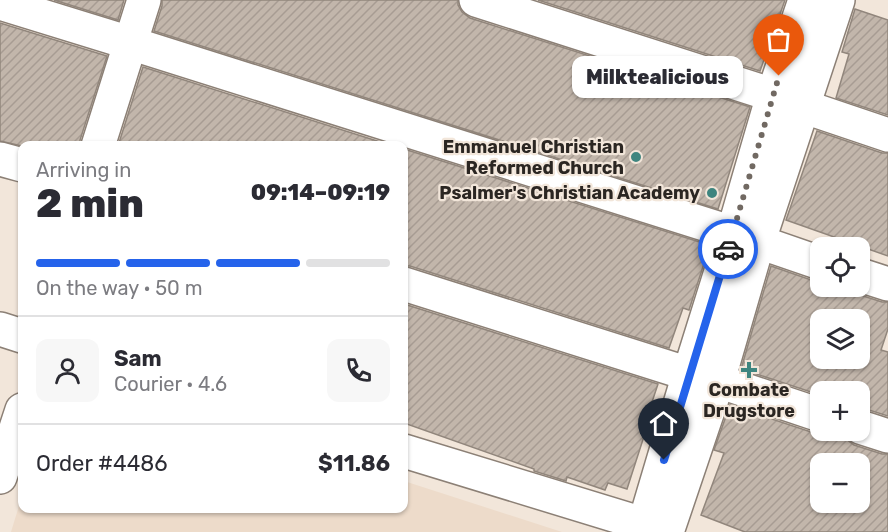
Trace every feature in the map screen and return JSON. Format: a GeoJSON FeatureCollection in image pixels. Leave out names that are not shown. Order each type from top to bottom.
{"type":"FeatureCollection","features":[{"type":"Feature","properties":{"kind":"street"},"geometry":{"type":"LineString","coordinates":[[100,141],[144,0]]}},
{"type":"Feature","properties":{"kind":"street"},"geometry":{"type":"LineString","coordinates":[[476,0],[888,135]]}},
{"type":"Feature","properties":{"kind":"street"},"geometry":{"type":"LineString","coordinates":[[408,452],[659,530],[788,101],[805,0]]}},
{"type":"Feature","properties":{"kind":"street"},"geometry":{"type":"LineString","coordinates":[[788,101],[838,0]]}},
{"type":"Feature","properties":{"kind":"street"},"geometry":{"type":"LineString","coordinates":[[0,3],[810,259]]}},
{"type":"Feature","properties":{"kind":"street"},"geometry":{"type":"LineString","coordinates":[[0,159],[18,164]]}},
{"type":"Feature","properties":{"kind":"street"},"geometry":{"type":"LineString","coordinates":[[870,278],[888,284]]}},
{"type":"Feature","properties":{"kind":"street"},"geometry":{"type":"LineString","coordinates":[[408,285],[810,412]]}},
{"type":"Feature","properties":{"kind":"street"},"geometry":{"type":"LineString","coordinates":[[0,329],[18,335]]}},
{"type":"Feature","properties":{"kind":"street"},"geometry":{"type":"LineString","coordinates":[[0,477],[18,422]]}},
{"type":"Feature","properties":{"kind":"street"},"geometry":{"type":"LineString","coordinates":[[870,430],[888,436]]}},
{"type":"Feature","properties":{"kind":"shaded area"},"geometry":{"type":"Polygon","coordinates":[[[408,482],[562,532],[11,532],[18,509],[18,513],[408,513],[408,482]]]}},
{"type":"Feature","properties":{"kind":"building"},"geometry":{"type":"Polygon","coordinates":[[[54,0],[124,0],[118,20],[54,0]]]}},
{"type":"Feature","properties":{"kind":"building"},"geometry":{"type":"Polygon","coordinates":[[[162,0],[458,0],[462,12],[470,18],[750,107],[718,209],[154,31],[162,0]]]}},
{"type":"Feature","properties":{"kind":"building"},"geometry":{"type":"Polygon","coordinates":[[[538,0],[785,0],[760,71],[538,0]]]}},
{"type":"Feature","properties":{"kind":"building"},"geometry":{"type":"Polygon","coordinates":[[[855,9],[888,20],[888,115],[836,98],[849,54],[842,52],[855,9]]]}},
{"type":"Feature","properties":{"kind":"building"},"geometry":{"type":"Polygon","coordinates":[[[0,23],[107,56],[80,141],[18,141],[18,145],[0,141],[0,23]]]}},
{"type":"Feature","properties":{"kind":"building"},"geometry":{"type":"Polygon","coordinates":[[[143,67],[377,141],[120,141],[143,67]]]}},
{"type":"Feature","properties":{"kind":"building"},"geometry":{"type":"Polygon","coordinates":[[[817,131],[888,153],[888,256],[870,250],[870,237],[834,237],[786,220],[817,131]]]}},
{"type":"Feature","properties":{"kind":"building"},"geometry":{"type":"Polygon","coordinates":[[[408,150],[706,244],[704,250],[708,251],[689,310],[683,308],[669,348],[408,266],[408,150]]]}},
{"type":"Feature","properties":{"kind":"building"},"geometry":{"type":"Polygon","coordinates":[[[771,266],[810,280],[810,297],[866,297],[888,302],[888,329],[881,350],[888,352],[888,416],[870,410],[870,381],[810,381],[810,392],[741,369],[771,266]]]}},
{"type":"Feature","properties":{"kind":"building"},"geometry":{"type":"Polygon","coordinates":[[[408,305],[658,384],[627,489],[608,483],[605,490],[567,477],[566,481],[534,471],[534,469],[408,424],[408,305]]]}},
{"type":"Feature","properties":{"kind":"building"},"geometry":{"type":"Polygon","coordinates":[[[730,405],[810,432],[810,441],[849,441],[854,445],[888,454],[888,532],[745,532],[701,515],[724,453],[714,450],[730,405]]]}},
{"type":"Feature","properties":{"kind":"way so far"},"geometry":{"type":"LineString","coordinates":[[728,249],[779,76]]}},
{"type":"Feature","properties":{"kind":"place","name":"Milktealicious"},"geometry":{"type":"Point","coordinates":[779,76]}},
{"type":"Feature","properties":{"kind":"place","name":"Emmanuel Christian Reformed Church"},"geometry":{"type":"Point","coordinates":[636,157]}},
{"type":"Feature","properties":{"kind":"place","name":"Psalmer's Christian Academy"},"geometry":{"type":"Point","coordinates":[712,193]}},
{"type":"Feature","properties":{"kind":"place","name":"Combate Drugstore"},"geometry":{"type":"Point","coordinates":[749,370]}},
{"type":"Feature","properties":{"kind":"route"},"geometry":{"type":"LineString","coordinates":[[664,460],[728,249]]}}]}
